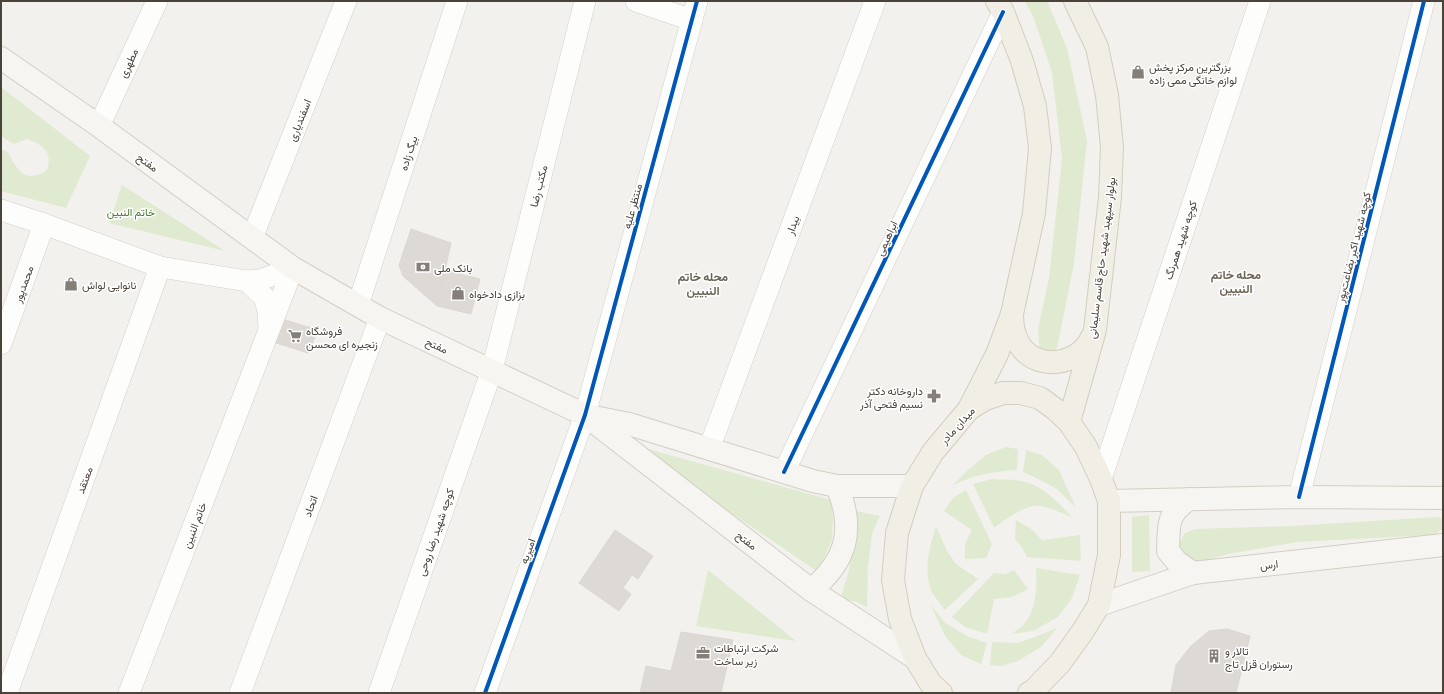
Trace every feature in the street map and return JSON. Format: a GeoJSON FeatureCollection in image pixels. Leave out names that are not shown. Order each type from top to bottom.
{"type":"FeatureCollection","features":[{"type":"Feature","properties":{"kind":"main road","name":"بولوار سپهبد شهید حاج قاسم سلیمانی"},"geometry":{"type":"LineString","coordinates":[[1069,422],[1095,330],[1110,197],[1112,146],[1107,95],[1097,47],[1075,1]]}},
{"type":"Feature","properties":{"kind":"main road"},"geometry":{"type":"LineString","coordinates":[[969,409],[997,354],[1012,314],[1034,214],[1040,148],[1035,106],[1022,61],[1000,6]]}},
{"type":"Feature","properties":{"kind":"main road","name":"مفتح"},"geometry":{"type":"LineString","coordinates":[[1,58],[99,126],[293,268],[380,318],[585,415],[811,590],[915,658]]}},
{"type":"Feature","properties":{"kind":"main road"},"geometry":{"type":"LineString","coordinates":[[1012,314],[1012,330],[1019,345],[1031,356],[1046,362],[1062,362],[1077,356],[1088,344],[1095,330]]}},
{"type":"Feature","properties":{"kind":"main road","name":"میدان مادر"},"geometry":{"type":"LineString","coordinates":[[935,690],[915,658],[900,619],[893,580],[897,533],[912,486],[933,452],[969,409],[985,398],[1003,393],[1022,393],[1040,398],[1069,422],[1086,447],[1101,479],[1109,501],[1109,555],[1099,604],[1083,631],[1060,663],[1031,692]]}},
{"type":"Feature","properties":{"kind":"main road","name":"مفتح"},"geometry":{"type":"LineString","coordinates":[[585,415],[629,424],[813,481],[837,486],[912,486]]}},
{"type":"Feature","properties":{"kind":"main road"},"geometry":{"type":"LineString","coordinates":[[811,590],[824,579],[835,566],[845,540],[846,518],[843,502],[837,486]]}},
{"type":"Feature","properties":{"kind":"main road"},"geometry":{"type":"LineString","coordinates":[[1109,501],[1299,497],[1443,498]]}},
{"type":"Feature","properties":{"kind":"main road"},"geometry":{"type":"LineString","coordinates":[[1189,499],[1178,507],[1170,519],[1168,551],[1177,562],[1193,573]]}},
{"type":"Feature","properties":{"kind":"main road","name":"ارس"},"geometry":{"type":"LineString","coordinates":[[1099,604],[1193,573],[1443,545]]}},
{"type":"Feature","properties":{"kind":"street","name":"مطهری"},"geometry":{"type":"LineString","coordinates":[[99,126],[157,1]]}},
{"type":"Feature","properties":{"kind":"street","name":"اسفندیاری"},"geometry":{"type":"LineString","coordinates":[[252,238],[346,1]]}},
{"type":"Feature","properties":{"kind":"street","name":"بیگ زاده"},"geometry":{"type":"LineString","coordinates":[[358,305],[457,1]]}},
{"type":"Feature","properties":{"kind":"street","name":"مکتب رضا"},"geometry":{"type":"LineString","coordinates":[[492,370],[585,1]]}},
{"type":"Feature","properties":{"kind":"street"},"geometry":{"type":"LineString","coordinates":[[636,1],[695,10]]}},
{"type":"Feature","properties":{"kind":"street","name":"بیدار"},"geometry":{"type":"LineString","coordinates":[[709,449],[875,1]]}},
{"type":"Feature","properties":{"kind":"street","name":"کوچه شهید همرنگ"},"geometry":{"type":"LineString","coordinates":[[1101,479],[1260,1]]}},
{"type":"Feature","properties":{"kind":"street","name":"کوچه شهید اکبر بضاعت‌پور"},"geometry":{"type":"LineString","coordinates":[[1299,497],[1424,1]]}},
{"type":"Feature","properties":{"kind":"street","name":"ابراهیمی"},"geometry":{"type":"LineString","coordinates":[[784,472],[1000,6]]}},
{"type":"Feature","properties":{"kind":"street","name":"منتظر علیه"},"geometry":{"type":"LineString","coordinates":[[585,415],[695,10]]}},
{"type":"Feature","properties":{"kind":"street"},"geometry":{"type":"LineString","coordinates":[[1,210],[44,224],[160,267],[247,281],[260,280],[293,268]]}},
{"type":"Feature","properties":{"kind":"street","name":"محمدپور"},"geometry":{"type":"LineString","coordinates":[[1,344],[44,224]]}},
{"type":"Feature","properties":{"kind":"street","name":"معتقد"},"geometry":{"type":"LineString","coordinates":[[7,693],[160,267]]}},
{"type":"Feature","properties":{"kind":"street","name":"خاتم النبین"},"geometry":{"type":"LineString","coordinates":[[130,693],[293,268]]}},
{"type":"Feature","properties":{"kind":"street"},"geometry":{"type":"LineString","coordinates":[[247,281],[264,297],[268,311],[270,330]]}},
{"type":"Feature","properties":{"kind":"street","name":"اتحاد"},"geometry":{"type":"LineString","coordinates":[[240,693],[380,318]]}},
{"type":"Feature","properties":{"kind":"street","name":"کوچه شهید رضا روحی"},"geometry":{"type":"LineString","coordinates":[[379,693],[492,370]]}},
{"type":"Feature","properties":{"kind":"street","name":"امیریه"},"geometry":{"type":"LineString","coordinates":[[485,693],[585,415]]}},
{"type":"Feature","properties":{"kind":"green space"},"geometry":{"type":"Polygon","coordinates":[[[1025,1],[1047,1],[1067,48],[1087,141],[1074,263],[1057,348],[1051,355],[1042,352],[1039,345],[1038,329],[1049,278],[1062,159],[1052,72],[1034,19],[1025,1]]]}},
{"type":"Feature","properties":{"kind":"green space"},"geometry":{"type":"Polygon","coordinates":[[[1,87],[90,156],[66,208],[1,191],[1,149],[8,152],[19,170],[33,176],[47,170],[49,158],[48,153],[42,146],[33,141],[27,139],[14,144],[1,136],[1,87]]]}},
{"type":"Feature","properties":{"kind":"green space","name":"خاتم النبین"},"geometry":{"type":"Polygon","coordinates":[[[122,185],[225,251],[109,223],[122,185]]]}},
{"type":"Feature","properties":{"kind":"green space"},"geometry":{"type":"Polygon","coordinates":[[[630,444],[831,500],[833,519],[832,540],[818,572],[630,444]]]}},
{"type":"Feature","properties":{"kind":"green space"},"geometry":{"type":"Polygon","coordinates":[[[1006,447],[1018,449],[1017,470],[983,474],[952,486],[986,455],[1006,447]]]}},
{"type":"Feature","properties":{"kind":"green space"},"geometry":{"type":"Polygon","coordinates":[[[1026,450],[1042,455],[1059,470],[1076,508],[1057,489],[1023,472],[1026,450]]]}},
{"type":"Feature","properties":{"kind":"green space"},"geometry":{"type":"Polygon","coordinates":[[[992,479],[1018,480],[1036,486],[1055,500],[1072,517],[1047,508],[1033,506],[1007,518],[994,528],[973,484],[992,479]]]}},
{"type":"Feature","properties":{"kind":"green space"},"geometry":{"type":"Polygon","coordinates":[[[966,490],[992,544],[986,558],[965,559],[965,544],[972,530],[944,511],[953,498],[966,490]]]}},
{"type":"Feature","properties":{"kind":"green space"},"geometry":{"type":"Polygon","coordinates":[[[851,510],[880,516],[872,533],[868,567],[867,607],[854,601],[840,600],[849,570],[853,533],[851,510]]]}},
{"type":"Feature","properties":{"kind":"green space"},"geometry":{"type":"Polygon","coordinates":[[[1149,515],[1150,571],[1132,572],[1132,517],[1149,515]]]}},
{"type":"Feature","properties":{"kind":"green space"},"geometry":{"type":"Polygon","coordinates":[[[1437,517],[1443,519],[1443,529],[1433,535],[1298,542],[1228,554],[1200,562],[1186,561],[1180,553],[1178,547],[1185,533],[1195,529],[1292,526],[1437,517]]]}},
{"type":"Feature","properties":{"kind":"green space"},"geometry":{"type":"Polygon","coordinates":[[[1016,520],[1031,529],[1042,540],[1080,535],[1081,561],[1027,557],[1015,539],[1016,520]]]}},
{"type":"Feature","properties":{"kind":"green space"},"geometry":{"type":"Polygon","coordinates":[[[936,526],[947,551],[956,564],[978,579],[945,610],[931,590],[927,566],[936,526]]]}},
{"type":"Feature","properties":{"kind":"green space"},"geometry":{"type":"Polygon","coordinates":[[[1036,568],[1080,575],[1072,598],[1058,617],[1033,631],[1011,634],[1023,625],[1032,612],[1036,590],[1036,568]]]}},
{"type":"Feature","properties":{"kind":"green space"},"geometry":{"type":"Polygon","coordinates":[[[708,570],[796,641],[696,626],[708,570]]]}},
{"type":"Feature","properties":{"kind":"green space"},"geometry":{"type":"Polygon","coordinates":[[[1014,570],[1028,589],[1012,597],[994,599],[987,634],[965,627],[952,617],[994,573],[1005,574],[1014,570]]]}},
{"type":"Feature","properties":{"kind":"green space"},"geometry":{"type":"Polygon","coordinates":[[[931,605],[945,623],[969,637],[987,643],[981,664],[961,655],[945,636],[931,605]]]}},
{"type":"Feature","properties":{"kind":"green space"},"geometry":{"type":"Polygon","coordinates":[[[1057,628],[1041,647],[1018,661],[1001,666],[990,665],[992,642],[1017,643],[1057,628]]]}},
{"type":"Feature","properties":{"kind":"building","name":"بانک ملی"},"geometry":{"type":"Polygon","coordinates":[[[411,229],[451,243],[437,306],[403,276],[399,265],[411,229]]]}},
{"type":"Feature","properties":{"kind":"building","name":"بزازی دادخواه"},"geometry":{"type":"Polygon","coordinates":[[[445,270],[480,279],[471,314],[437,306],[445,270]]]}},
{"type":"Feature","properties":{"kind":"building","name":"فروشگاه زنجیره ای محسن"},"geometry":{"type":"Polygon","coordinates":[[[282,319],[318,330],[308,353],[273,342],[282,319]]]}},
{"type":"Feature","properties":{"kind":"building"},"geometry":{"type":"Polygon","coordinates":[[[615,530],[653,556],[638,579],[632,575],[623,588],[631,594],[619,611],[579,583],[615,530]]]}},
{"type":"Feature","properties":{"kind":"building","name":"تالار و رستوران قزل تاج"},"geometry":{"type":"Polygon","coordinates":[[[1227,629],[1250,636],[1236,693],[1171,693],[1176,665],[1191,646],[1209,631],[1227,629]]]}},
{"type":"Feature","properties":{"kind":"building","name":"شرکت ارتباطات زیر ساخت"},"geometry":{"type":"Polygon","coordinates":[[[681,632],[733,640],[721,693],[640,693],[646,666],[671,671],[681,632]]]}},
{"type":"Feature","properties":{"kind":"cycle path"},"geometry":{"type":"LineString","coordinates":[[485,693],[585,415],[697,1]]}},
{"type":"Feature","properties":{"kind":"cycle path"},"geometry":{"type":"LineString","coordinates":[[1299,497],[1424,1]]}},
{"type":"Feature","properties":{"kind":"cycle path"},"geometry":{"type":"LineString","coordinates":[[784,472],[1003,12]]}},
{"type":"Feature","properties":{"kind":"place","name":"بزرگترین مرکز پخش لوازم خانگی ممی زاده"},"geometry":{"type":"Point","coordinates":[1138,72]}},
{"type":"Feature","properties":{"kind":"place","name":"بانک ملی"},"geometry":{"type":"Point","coordinates":[423,267]}},
{"type":"Feature","properties":{"kind":"place","name":"نانوایی لواش"},"geometry":{"type":"Point","coordinates":[71,284]}},
{"type":"Feature","properties":{"kind":"place","name":"بزازی دادخواه"},"geometry":{"type":"Point","coordinates":[458,293]}},
{"type":"Feature","properties":{"kind":"place","name":"فروشگاه زنجیره ای محسن"},"geometry":{"type":"Point","coordinates":[295,336]}},
{"type":"Feature","properties":{"kind":"place","name":"داروخانه دکتر نسیم فتحی آذر"},"geometry":{"type":"Point","coordinates":[934,396]}},
{"type":"Feature","properties":{"kind":"place","name":"شرکت ارتباطات زیر ساخت"},"geometry":{"type":"Point","coordinates":[703,653]}},
{"type":"Feature","properties":{"kind":"place","name":"تالار و رستوران قزل تاج"},"geometry":{"type":"Point","coordinates":[1214,656]}},
{"type":"Feature","properties":{"kind":"district","name":"محله خاتم النبیین"},"geometry":{"type":"Point","coordinates":[1236,281]}},
{"type":"Feature","properties":{"kind":"district","name":"محله خاتم النبیین"},"geometry":{"type":"Point","coordinates":[703,283]}}]}
